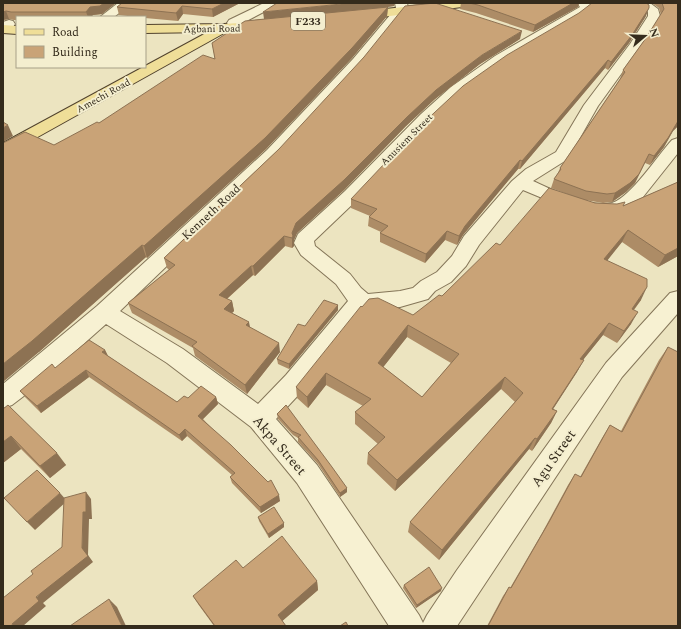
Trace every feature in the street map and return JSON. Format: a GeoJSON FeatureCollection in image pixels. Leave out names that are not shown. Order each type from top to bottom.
{"type":"FeatureCollection","features":[{"type":"Feature","properties":{"kind":"main road"},"geometry":{"type":"LineString","coordinates":[[347,15],[401,8],[470,3]]}},
{"type":"Feature","properties":{"kind":"main road","name":"Agbani Road"},"geometry":{"type":"LineString","coordinates":[[146,29],[228,26],[277,22]]}},
{"type":"Feature","properties":{"kind":"main road","name":"Agbani Road"},"geometry":{"type":"LineString","coordinates":[[146,24],[228,26]]}},
{"type":"Feature","properties":{"kind":"main road","name":"Amechi Road"},"geometry":{"type":"LineString","coordinates":[[3,150],[228,26]]}},
{"type":"Feature","properties":{"kind":"street"},"geometry":{"type":"LineString","coordinates":[[107,16],[126,3]]}},
{"type":"Feature","properties":{"kind":"street"},"geometry":{"type":"LineString","coordinates":[[228,26],[273,3]]}},
{"type":"Feature","properties":{"kind":"street","name":"Anusiem Street"},"geometry":{"type":"LineString","coordinates":[[362,301],[337,273],[308,250],[304,243],[305,239],[353,193],[403,139],[471,78],[528,36],[586,8],[586,5],[583,3]]}},
{"type":"Feature","properties":{"kind":"street"},"geometry":{"type":"LineString","coordinates":[[260,419],[295,382],[362,301],[400,299],[420,294],[428,286],[444,277],[459,261],[471,241],[484,224],[521,182],[552,160],[562,156],[591,104],[633,51],[655,14],[654,11],[642,3]]}},
{"type":"Feature","properties":{"kind":"street"},"geometry":{"type":"LineString","coordinates":[[435,5],[464,15]]}},
{"type":"Feature","properties":{"kind":"street","name":"Kenneth Road"},"geometry":{"type":"LineString","coordinates":[[3,398],[24,382],[105,312],[278,148],[358,62],[401,8]]}},
{"type":"Feature","properties":{"kind":"street"},"geometry":{"type":"LineString","coordinates":[[521,182],[576,204],[594,208],[612,209],[625,203],[638,193],[678,143]]}},
{"type":"Feature","properties":{"kind":"street","name":"Agu Street"},"geometry":{"type":"LineString","coordinates":[[438,626],[614,370],[678,299]]}},
{"type":"Feature","properties":{"kind":"street","name":"Akpa Street"},"geometry":{"type":"LineString","coordinates":[[105,312],[175,356],[260,419],[307,474],[408,626]]}},
{"type":"Feature","properties":{"kind":"building"},"geometry":{"type":"Polygon","coordinates":[[[3,3],[104,3],[100,6],[90,7],[86,12],[3,12],[3,3]]]}},
{"type":"Feature","properties":{"kind":"building"},"geometry":{"type":"Polygon","coordinates":[[[122,3],[224,3],[212,9],[182,6],[176,13],[117,7],[122,3]]]}},
{"type":"Feature","properties":{"kind":"building"},"geometry":{"type":"Polygon","coordinates":[[[277,3],[351,3],[263,12],[277,3]]]}},
{"type":"Feature","properties":{"kind":"building"},"geometry":{"type":"Polygon","coordinates":[[[435,3],[522,31],[482,55],[436,90],[344,180],[296,223],[292,233],[292,238],[284,236],[253,266],[251,266],[219,295],[232,301],[224,309],[249,322],[246,325],[279,343],[245,385],[192,346],[197,342],[128,303],[175,265],[164,258],[279,149],[364,57],[405,6],[435,3]]]}},
{"type":"Feature","properties":{"kind":"building"},"geometry":{"type":"Polygon","coordinates":[[[469,3],[573,3],[535,25],[469,3]]]}},
{"type":"Feature","properties":{"kind":"building"},"geometry":{"type":"Polygon","coordinates":[[[592,3],[646,3],[649,5],[649,8],[632,35],[611,62],[608,60],[522,161],[520,160],[465,226],[459,236],[447,231],[426,254],[380,233],[388,226],[369,217],[377,209],[351,199],[420,126],[463,86],[507,55],[579,13],[592,3]]]}},
{"type":"Feature","properties":{"kind":"building"},"geometry":{"type":"Polygon","coordinates":[[[662,3],[678,3],[678,121],[668,138],[654,156],[649,154],[639,174],[630,183],[615,193],[607,194],[586,191],[554,179],[625,72],[623,70],[646,38],[664,9],[662,3]]]}},
{"type":"Feature","properties":{"kind":"building"},"geometry":{"type":"Polygon","coordinates":[[[388,7],[352,48],[265,138],[144,246],[142,245],[32,341],[3,364],[3,143],[25,132],[54,145],[97,122],[99,123],[203,55],[215,59],[212,43],[245,21],[388,7]]]}},
{"type":"Feature","properties":{"kind":"building"},"geometry":{"type":"Polygon","coordinates":[[[3,122],[8,125],[3,128],[3,122]]]}},
{"type":"Feature","properties":{"kind":"building"},"geometry":{"type":"Polygon","coordinates":[[[678,182],[678,248],[665,255],[628,230],[604,259],[647,279],[647,287],[632,309],[638,312],[624,331],[609,323],[580,359],[584,360],[552,409],[557,411],[537,439],[535,438],[442,550],[410,522],[523,393],[505,377],[397,480],[368,453],[385,437],[355,412],[371,399],[326,373],[307,397],[296,387],[361,306],[362,307],[369,299],[378,298],[413,315],[439,295],[442,296],[496,243],[500,245],[549,188],[595,203],[617,204],[625,202],[623,206],[678,182]],[[408,325],[378,363],[422,397],[459,354],[408,325]]]}},
{"type":"Feature","properties":{"kind":"building"},"geometry":{"type":"Polygon","coordinates":[[[324,300],[338,305],[289,364],[277,359],[298,324],[305,326],[324,300]]]}},
{"type":"Feature","properties":{"kind":"building"},"geometry":{"type":"Polygon","coordinates":[[[89,340],[105,350],[102,352],[177,402],[184,396],[188,398],[201,386],[216,397],[198,416],[231,445],[268,482],[271,480],[279,495],[260,507],[230,477],[235,473],[185,429],[179,435],[86,370],[37,406],[20,391],[52,364],[55,368],[89,340]]]}},
{"type":"Feature","properties":{"kind":"building"},"geometry":{"type":"Polygon","coordinates":[[[668,347],[678,352],[678,626],[488,626],[509,587],[511,588],[549,522],[575,474],[581,477],[610,425],[622,432],[668,347]]]}},
{"type":"Feature","properties":{"kind":"building"},"geometry":{"type":"Polygon","coordinates":[[[8,405],[57,453],[40,466],[11,436],[3,442],[3,409],[8,405]]]}},
{"type":"Feature","properties":{"kind":"building"},"geometry":{"type":"Polygon","coordinates":[[[286,405],[347,488],[340,493],[318,460],[298,437],[301,435],[292,431],[277,414],[286,405]]]}},
{"type":"Feature","properties":{"kind":"building"},"geometry":{"type":"Polygon","coordinates":[[[37,470],[60,493],[27,522],[4,498],[37,470]]]}},
{"type":"Feature","properties":{"kind":"building"},"geometry":{"type":"Polygon","coordinates":[[[86,492],[86,512],[83,512],[82,548],[88,556],[36,597],[39,601],[12,624],[13,626],[3,626],[3,598],[33,574],[31,571],[62,547],[64,498],[86,492]]]}},
{"type":"Feature","properties":{"kind":"building"},"geometry":{"type":"Polygon","coordinates":[[[274,507],[284,523],[268,534],[258,517],[274,507]]]}},
{"type":"Feature","properties":{"kind":"building"},"geometry":{"type":"Polygon","coordinates":[[[282,536],[317,581],[278,615],[286,626],[215,626],[193,596],[236,560],[243,568],[282,536]]]}},
{"type":"Feature","properties":{"kind":"building"},"geometry":{"type":"Polygon","coordinates":[[[429,567],[442,588],[417,605],[404,585],[429,567]]]}},
{"type":"Feature","properties":{"kind":"building"},"geometry":{"type":"Polygon","coordinates":[[[109,599],[122,626],[70,626],[109,599]]]}},
{"type":"Feature","properties":{"kind":"building"},"geometry":{"type":"Polygon","coordinates":[[[346,622],[348,626],[340,626],[346,622]]]}}]}
